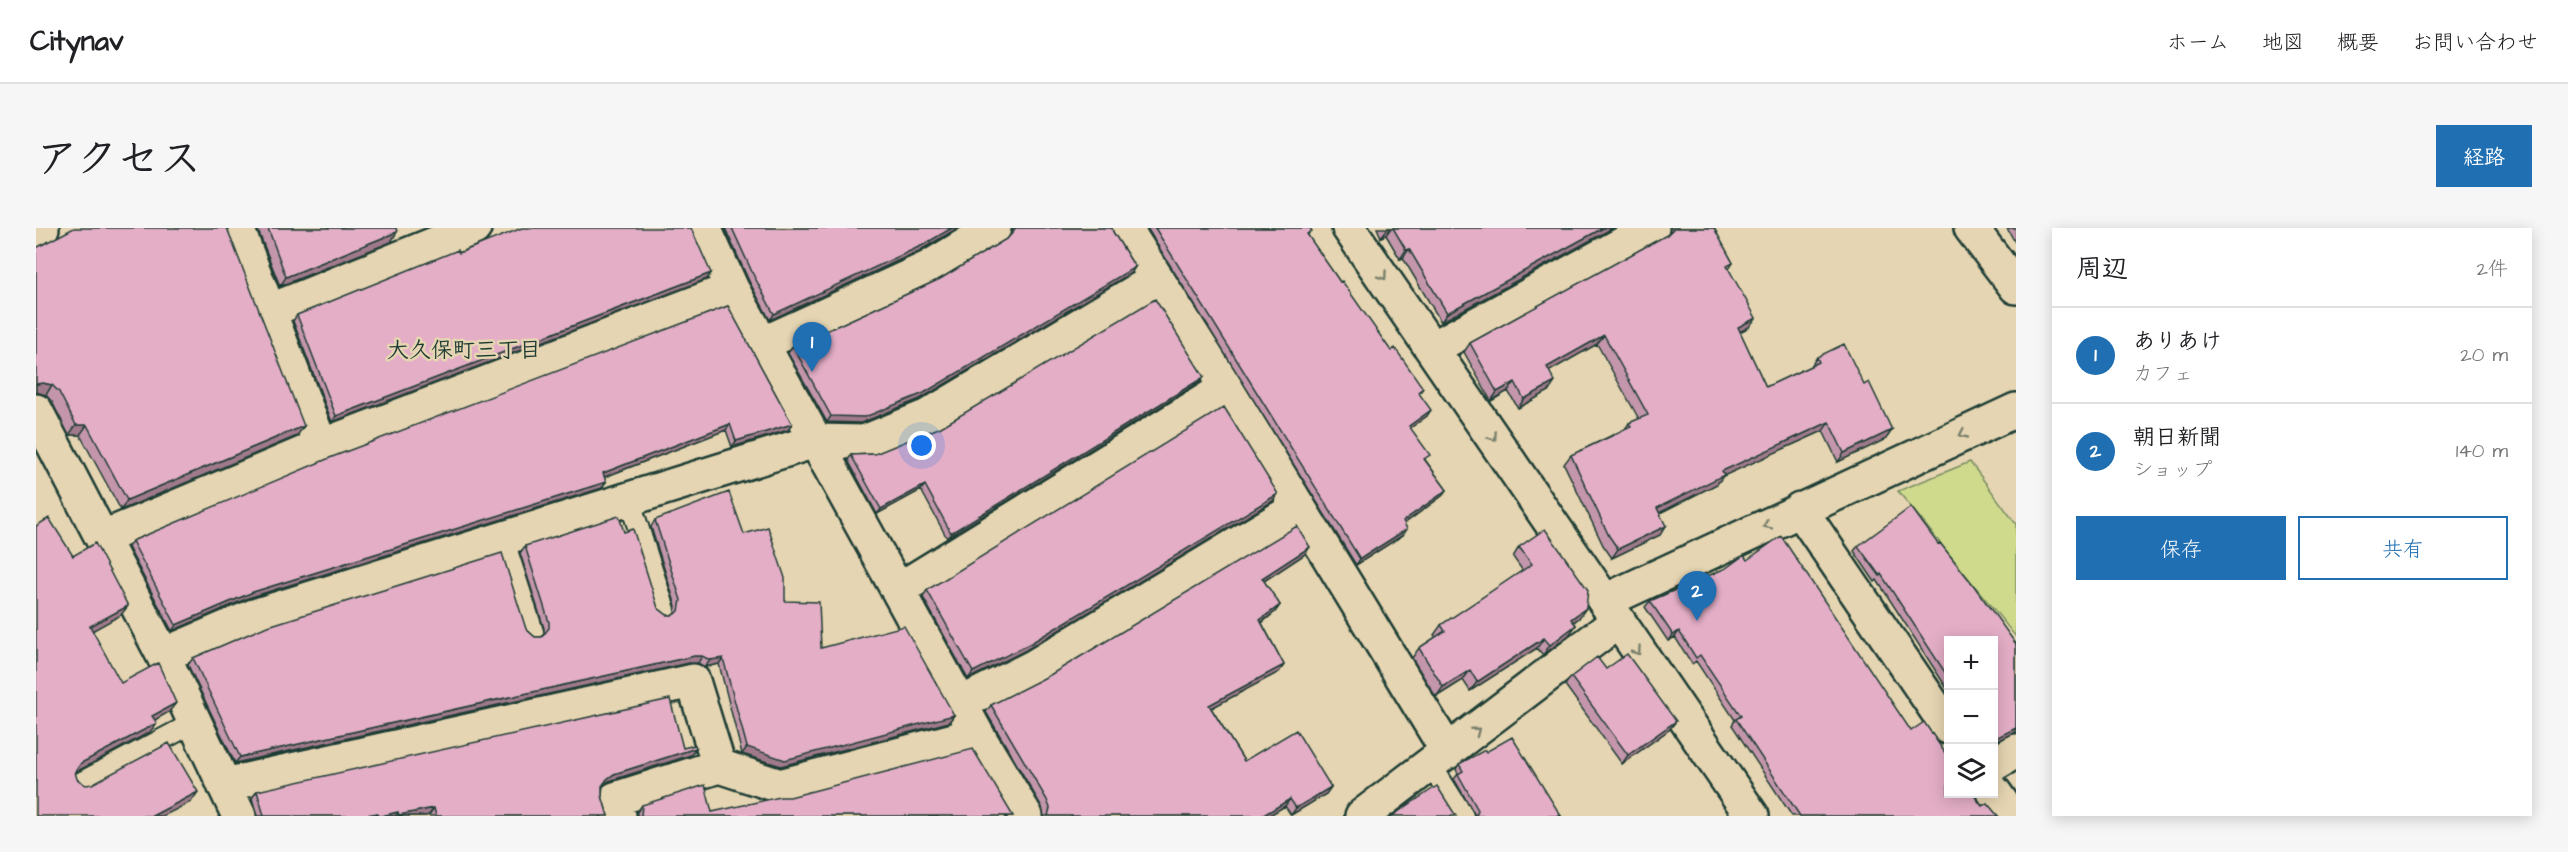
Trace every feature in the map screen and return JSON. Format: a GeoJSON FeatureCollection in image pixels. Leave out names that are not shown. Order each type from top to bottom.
{"type":"FeatureCollection","features":[{"type":"Feature","properties":{"kind":"street"},"geometry":{"type":"LineString","coordinates":[[36,231],[42,228]]}},
{"type":"Feature","properties":{"kind":"street"},"geometry":{"type":"LineString","coordinates":[[237,228],[321,446]]}},
{"type":"Feature","properties":{"kind":"street"},"geometry":{"type":"LineString","coordinates":[[269,311],[474,228]]}},
{"type":"Feature","properties":{"kind":"street"},"geometry":{"type":"LineString","coordinates":[[705,228],[732,289],[762,344],[960,704],[1026,816]]}},
{"type":"Feature","properties":{"kind":"street"},"geometry":{"type":"LineString","coordinates":[[762,344],[928,268],[994,228]]}},
{"type":"Feature","properties":{"kind":"street"},"geometry":{"type":"LineString","coordinates":[[1125,228],[1227,388],[1299,507],[1440,759]]}},
{"type":"Feature","properties":{"kind":"street"},"geometry":{"type":"LineString","coordinates":[[1349,228],[1752,816]]}},
{"type":"Feature","properties":{"kind":"street"},"geometry":{"type":"LineString","coordinates":[[1433,348],[1652,228]]}},
{"type":"Feature","properties":{"kind":"street"},"geometry":{"type":"LineString","coordinates":[[1971,228],[2016,287]]}},
{"type":"Feature","properties":{"kind":"street"},"geometry":{"type":"LineString","coordinates":[[163,655],[254,616],[815,441],[864,442],[928,416],[1157,279]]}},
{"type":"Feature","properties":{"kind":"street"},"geometry":{"type":"LineString","coordinates":[[102,538],[321,446],[732,289]]}},
{"type":"Feature","properties":{"kind":"street"},"geometry":{"type":"LineString","coordinates":[[898,590],[1227,388]]}},
{"type":"Feature","properties":{"kind":"street"},"geometry":{"type":"LineString","coordinates":[[1362,816],[1440,759],[1611,611],[1800,509],[2016,410]]}},
{"type":"Feature","properties":{"kind":"street"},"geometry":{"type":"LineString","coordinates":[[36,411],[163,655],[239,816]]}},
{"type":"Feature","properties":{"kind":"street"},"geometry":{"type":"LineString","coordinates":[[960,704],[1035,666],[1299,507]]}},
{"type":"Feature","properties":{"kind":"street"},"geometry":{"type":"LineString","coordinates":[[1800,509],[1944,721]]}},
{"type":"Feature","properties":{"kind":"street"},"geometry":{"type":"LineString","coordinates":[[224,785],[693,681],[719,766]]}},
{"type":"Feature","properties":{"kind":"street"},"geometry":{"type":"LineString","coordinates":[[619,816],[615,799],[719,766],[780,786],[977,734]]}},
{"type":"Feature","properties":{"kind":"street"},"geometry":{"type":"LineString","coordinates":[[1998,762],[2016,751]]}},
{"type":"Feature","properties":{"kind":"street"},"geometry":{"type":"LineString","coordinates":[[1998,798],[2011,816]]}},
{"type":"Feature","properties":{"kind":"lane"},"geometry":{"type":"LineString","coordinates":[[629,499],[665,610]]}},
{"type":"Feature","properties":{"kind":"lane"},"geometry":{"type":"LineString","coordinates":[[503,538],[532,632]]}},
{"type":"Feature","properties":{"kind":"lane"},"geometry":{"type":"LineString","coordinates":[[80,783],[195,722]]}},
{"type":"Feature","properties":{"kind":"lane"},"geometry":{"type":"LineString","coordinates":[[1440,759],[1463,816]]}},
{"type":"Feature","properties":{"kind":"green space"},"geometry":{"type":"Polygon","coordinates":[[[1970,462],[2016,524],[2016,637],[1898,491],[1970,462]]]}},
{"type":"Feature","properties":{"kind":"building"},"geometry":{"type":"Polygon","coordinates":[[[74,228],[227,228],[304,426],[127,500],[87,425],[76,425],[59,392],[52,385],[36,384],[36,248],[74,228]]]}},
{"type":"Feature","properties":{"kind":"building"},"geometry":{"type":"Polygon","coordinates":[[[268,228],[396,228],[397,232],[286,277],[268,228]]]}},
{"type":"Feature","properties":{"kind":"building"},"geometry":{"type":"Polygon","coordinates":[[[522,228],[691,228],[711,273],[336,416],[297,315],[458,250],[459,253],[522,228]]]}},
{"type":"Feature","properties":{"kind":"building"},"geometry":{"type":"Polygon","coordinates":[[[732,228],[952,228],[923,245],[774,314],[732,228]]]}},
{"type":"Feature","properties":{"kind":"building"},"geometry":{"type":"Polygon","coordinates":[[[1015,228],[1112,228],[1135,267],[924,393],[865,417],[831,416],[793,346],[940,279],[1008,238],[1015,228]]]}},
{"type":"Feature","properties":{"kind":"building"},"geometry":{"type":"Polygon","coordinates":[[[1155,228],[1310,228],[1312,231],[1307,234],[1391,351],[1395,348],[1423,388],[1418,392],[1431,410],[1409,426],[1430,455],[1424,459],[1447,490],[1403,521],[1407,529],[1360,559],[1155,228]]]}},
{"type":"Feature","properties":{"kind":"building"},"geometry":{"type":"Polygon","coordinates":[[[1393,228],[1603,228],[1447,313],[1409,249],[1406,250],[1393,228]]]}},
{"type":"Feature","properties":{"kind":"building"},"geometry":{"type":"Polygon","coordinates":[[[1674,228],[1714,228],[1733,263],[1727,266],[1756,318],[1738,327],[1766,387],[1819,362],[1817,357],[1844,344],[1864,385],[1869,382],[1892,430],[1844,453],[1829,422],[1722,471],[1724,475],[1657,508],[1666,526],[1618,549],[1609,536],[1571,455],[1631,427],[1629,423],[1648,415],[1604,335],[1547,367],[1555,382],[1524,399],[1515,382],[1497,392],[1470,343],[1667,235],[1674,228]]]}},
{"type":"Feature","properties":{"kind":"building"},"geometry":{"type":"Polygon","coordinates":[[[1155,299],[1204,377],[951,533],[925,485],[881,509],[851,455],[875,454],[941,427],[1155,299]]]}},
{"type":"Feature","properties":{"kind":"building"},"geometry":{"type":"Polygon","coordinates":[[[728,306],[792,424],[736,441],[730,424],[603,473],[606,482],[253,592],[176,625],[132,541],[332,457],[728,306]]]}},
{"type":"Feature","properties":{"kind":"building"},"geometry":{"type":"Polygon","coordinates":[[[1224,407],[1278,494],[1031,643],[973,672],[927,590],[1224,407]]]}},
{"type":"Feature","properties":{"kind":"building"},"geometry":{"type":"Polygon","coordinates":[[[729,492],[744,534],[768,527],[785,578],[785,601],[819,602],[821,648],[904,626],[954,715],[785,760],[747,747],[723,658],[710,660],[702,656],[694,656],[240,757],[193,658],[265,627],[502,553],[526,629],[535,637],[542,637],[549,628],[549,622],[525,546],[619,516],[624,532],[633,529],[658,608],[667,615],[673,615],[679,611],[681,600],[655,520],[729,492]]]}},
{"type":"Feature","properties":{"kind":"building"},"geometry":{"type":"Polygon","coordinates":[[[1911,507],[1938,544],[1940,543],[1974,586],[2016,644],[2016,728],[1998,737],[1998,636],[1944,636],[1944,671],[1881,574],[1880,576],[1858,546],[1911,507]]]}},
{"type":"Feature","properties":{"kind":"building"},"geometry":{"type":"Polygon","coordinates":[[[49,518],[73,556],[95,543],[128,606],[90,626],[121,683],[158,663],[176,703],[152,716],[157,723],[81,763],[75,772],[77,779],[86,785],[92,784],[169,743],[198,792],[152,816],[36,816],[36,526],[49,518]]]}},
{"type":"Feature","properties":{"kind":"building"},"geometry":{"type":"Polygon","coordinates":[[[1297,526],[1310,547],[1262,578],[1280,605],[1260,620],[1284,665],[1209,705],[1244,761],[1296,730],[1331,787],[1296,808],[1290,799],[1262,816],[1048,816],[1050,808],[1047,800],[991,705],[1050,675],[1297,526]]]}},
{"type":"Feature","properties":{"kind":"building"},"geometry":{"type":"Polygon","coordinates":[[[1545,529],[1588,590],[1586,608],[1571,619],[1576,625],[1550,645],[1544,638],[1477,682],[1470,670],[1443,687],[1419,648],[1445,631],[1441,625],[1532,564],[1519,547],[1545,529]]]}},
{"type":"Feature","properties":{"kind":"building"},"geometry":{"type":"Polygon","coordinates":[[[1781,536],[1911,731],[1924,722],[1944,751],[1944,798],[1976,798],[1982,806],[1987,803],[1998,816],[1800,816],[1736,719],[1741,716],[1700,655],[1696,658],[1679,631],[1673,635],[1650,601],[1726,568],[1744,555],[1747,560],[1781,536]]]}},
{"type":"Feature","properties":{"kind":"building"},"geometry":{"type":"Polygon","coordinates":[[[1627,654],[1676,721],[1628,755],[1571,677],[1597,657],[1606,669],[1627,654]]]}},
{"type":"Feature","properties":{"kind":"building"},"geometry":{"type":"Polygon","coordinates":[[[670,699],[683,748],[695,745],[696,748],[614,774],[607,779],[602,786],[602,796],[608,816],[436,816],[434,808],[381,816],[377,813],[361,816],[264,816],[257,791],[670,699]]]}},
{"type":"Feature","properties":{"kind":"building"},"geometry":{"type":"Polygon","coordinates":[[[1512,737],[1561,816],[1476,816],[1478,810],[1458,774],[1463,771],[1459,764],[1512,737]]]}},
{"type":"Feature","properties":{"kind":"building"},"geometry":{"type":"Polygon","coordinates":[[[973,749],[1013,816],[641,816],[642,805],[705,785],[712,812],[780,797],[790,797],[973,749]]]}},
{"type":"Feature","properties":{"kind":"building"},"geometry":{"type":"Polygon","coordinates":[[[1437,786],[1456,816],[1392,816],[1437,786]]]}},
{"type":"Feature","properties":{"kind":"place","name":"ありあけ"},"geometry":{"type":"Point","coordinates":[812,372]}},
{"type":"Feature","properties":{"kind":"place","name":"朝日新聞"},"geometry":{"type":"Point","coordinates":[1697,621]}},
{"type":"Feature","properties":{"kind":"district","name":"大久保町三丁目"},"geometry":{"type":"Point","coordinates":[464,349]}}]}
